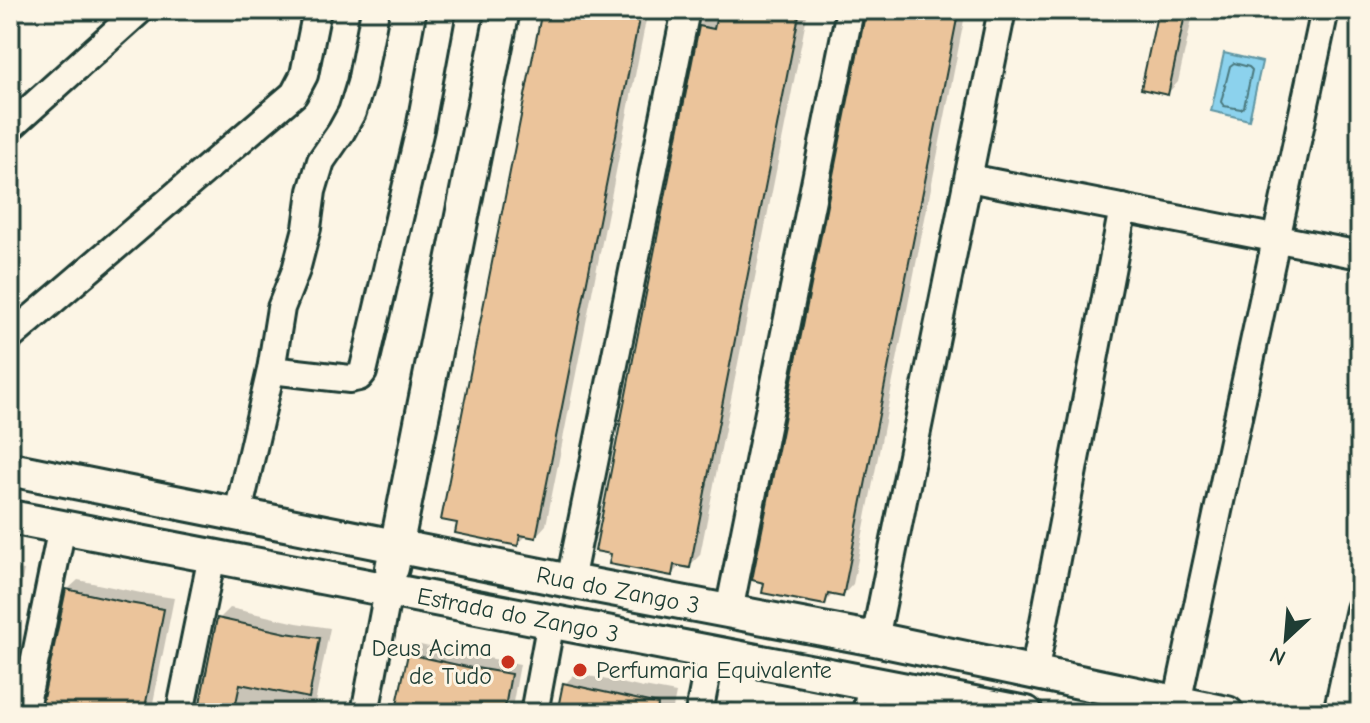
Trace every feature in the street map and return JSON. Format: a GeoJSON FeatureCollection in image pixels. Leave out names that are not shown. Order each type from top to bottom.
{"type":"FeatureCollection","features":[{"type":"Feature","properties":{"kind":"street"},"geometry":{"type":"LineString","coordinates":[[10,127],[140,10]]}},
{"type":"Feature","properties":{"kind":"street"},"geometry":{"type":"LineString","coordinates":[[10,337],[294,94],[304,75],[317,10]]}},
{"type":"Feature","properties":{"kind":"street"},"geometry":{"type":"LineString","coordinates":[[238,513],[271,370],[281,308],[296,270],[307,228],[312,191],[321,161],[352,112],[361,83],[375,10]]}},
{"type":"Feature","properties":{"kind":"street"},"geometry":{"type":"LineString","coordinates":[[271,370],[350,379],[359,377],[363,372],[420,129],[442,10]]}},
{"type":"Feature","properties":{"kind":"street"},"geometry":{"type":"LineString","coordinates":[[365,713],[503,10]]}},
{"type":"Feature","properties":{"kind":"street"},"geometry":{"type":"LineString","coordinates":[[570,581],[686,10]]}},
{"type":"Feature","properties":{"kind":"street"},"geometry":{"type":"LineString","coordinates":[[729,611],[850,10]]}},
{"type":"Feature","properties":{"kind":"street"},"geometry":{"type":"LineString","coordinates":[[875,639],[1002,10]]}},
{"type":"Feature","properties":{"kind":"street"},"geometry":{"type":"LineString","coordinates":[[1177,703],[1325,10]]}},
{"type":"Feature","properties":{"kind":"street"},"geometry":{"type":"LineString","coordinates":[[969,178],[1360,255]]}},
{"type":"Feature","properties":{"kind":"street"},"geometry":{"type":"LineString","coordinates":[[1034,674],[1123,208]]}},
{"type":"Feature","properties":{"kind":"street","name":"Rua do Zango 3"},"geometry":{"type":"LineString","coordinates":[[10,469],[875,639],[1227,713]]}},
{"type":"Feature","properties":{"kind":"street","name":"Estrada do Zango 3"},"geometry":{"type":"LineString","coordinates":[[10,517],[711,651],[869,698],[1025,713]]}},
{"type":"Feature","properties":{"kind":"street"},"geometry":{"type":"LineString","coordinates":[[24,713],[62,527]]}},
{"type":"Feature","properties":{"kind":"street"},"geometry":{"type":"LineString","coordinates":[[180,713],[212,556]]}},
{"type":"Feature","properties":{"kind":"street"},"geometry":{"type":"LineString","coordinates":[[1337,713],[1360,609]]}},
{"type":"Feature","properties":{"kind":"street"},"geometry":{"type":"LineString","coordinates":[[534,713],[551,621]]}},
{"type":"Feature","properties":{"kind":"street"},"geometry":{"type":"LineString","coordinates":[[699,713],[711,651]]}},
{"type":"Feature","properties":{"kind":"water"},"geometry":{"type":"Polygon","coordinates":[[[1224,53],[1262,62],[1249,120],[1211,111],[1224,53]]]}},
{"type":"Feature","properties":{"kind":"building"},"geometry":{"type":"Polygon","coordinates":[[[542,10],[619,10],[640,14],[536,538],[520,535],[518,546],[455,533],[457,523],[441,520],[542,10]]]}},
{"type":"Feature","properties":{"kind":"building"},"geometry":{"type":"Polygon","coordinates":[[[718,10],[800,10],[690,568],[674,565],[672,576],[609,564],[611,554],[595,551],[699,26],[714,29],[718,10]]]}},
{"type":"Feature","properties":{"kind":"building"},"geometry":{"type":"Polygon","coordinates":[[[866,10],[942,10],[941,15],[957,19],[843,597],[828,594],[825,605],[762,593],[764,583],[752,580],[866,10]]]}},
{"type":"Feature","properties":{"kind":"building"},"geometry":{"type":"Polygon","coordinates":[[[1158,10],[1186,10],[1168,95],[1141,89],[1158,10]]]}},
{"type":"Feature","properties":{"kind":"building"},"geometry":{"type":"Polygon","coordinates":[[[66,589],[164,609],[144,713],[40,713],[66,589]]]}},
{"type":"Feature","properties":{"kind":"building"},"geometry":{"type":"Polygon","coordinates":[[[217,618],[320,638],[309,698],[240,684],[234,713],[198,713],[217,618]]]}},
{"type":"Feature","properties":{"kind":"building"},"geometry":{"type":"Polygon","coordinates":[[[408,654],[511,674],[504,713],[395,713],[408,654]]]}},
{"type":"Feature","properties":{"kind":"building"},"geometry":{"type":"Polygon","coordinates":[[[563,683],[658,704],[657,713],[557,713],[563,683]]]}},
{"type":"Feature","properties":{"kind":"place","name":"Deus Acima de Tudo"},"geometry":{"type":"Point","coordinates":[508,662]}},
{"type":"Feature","properties":{"kind":"place","name":"Perfumaria Equivalente"},"geometry":{"type":"Point","coordinates":[580,670]}}]}
